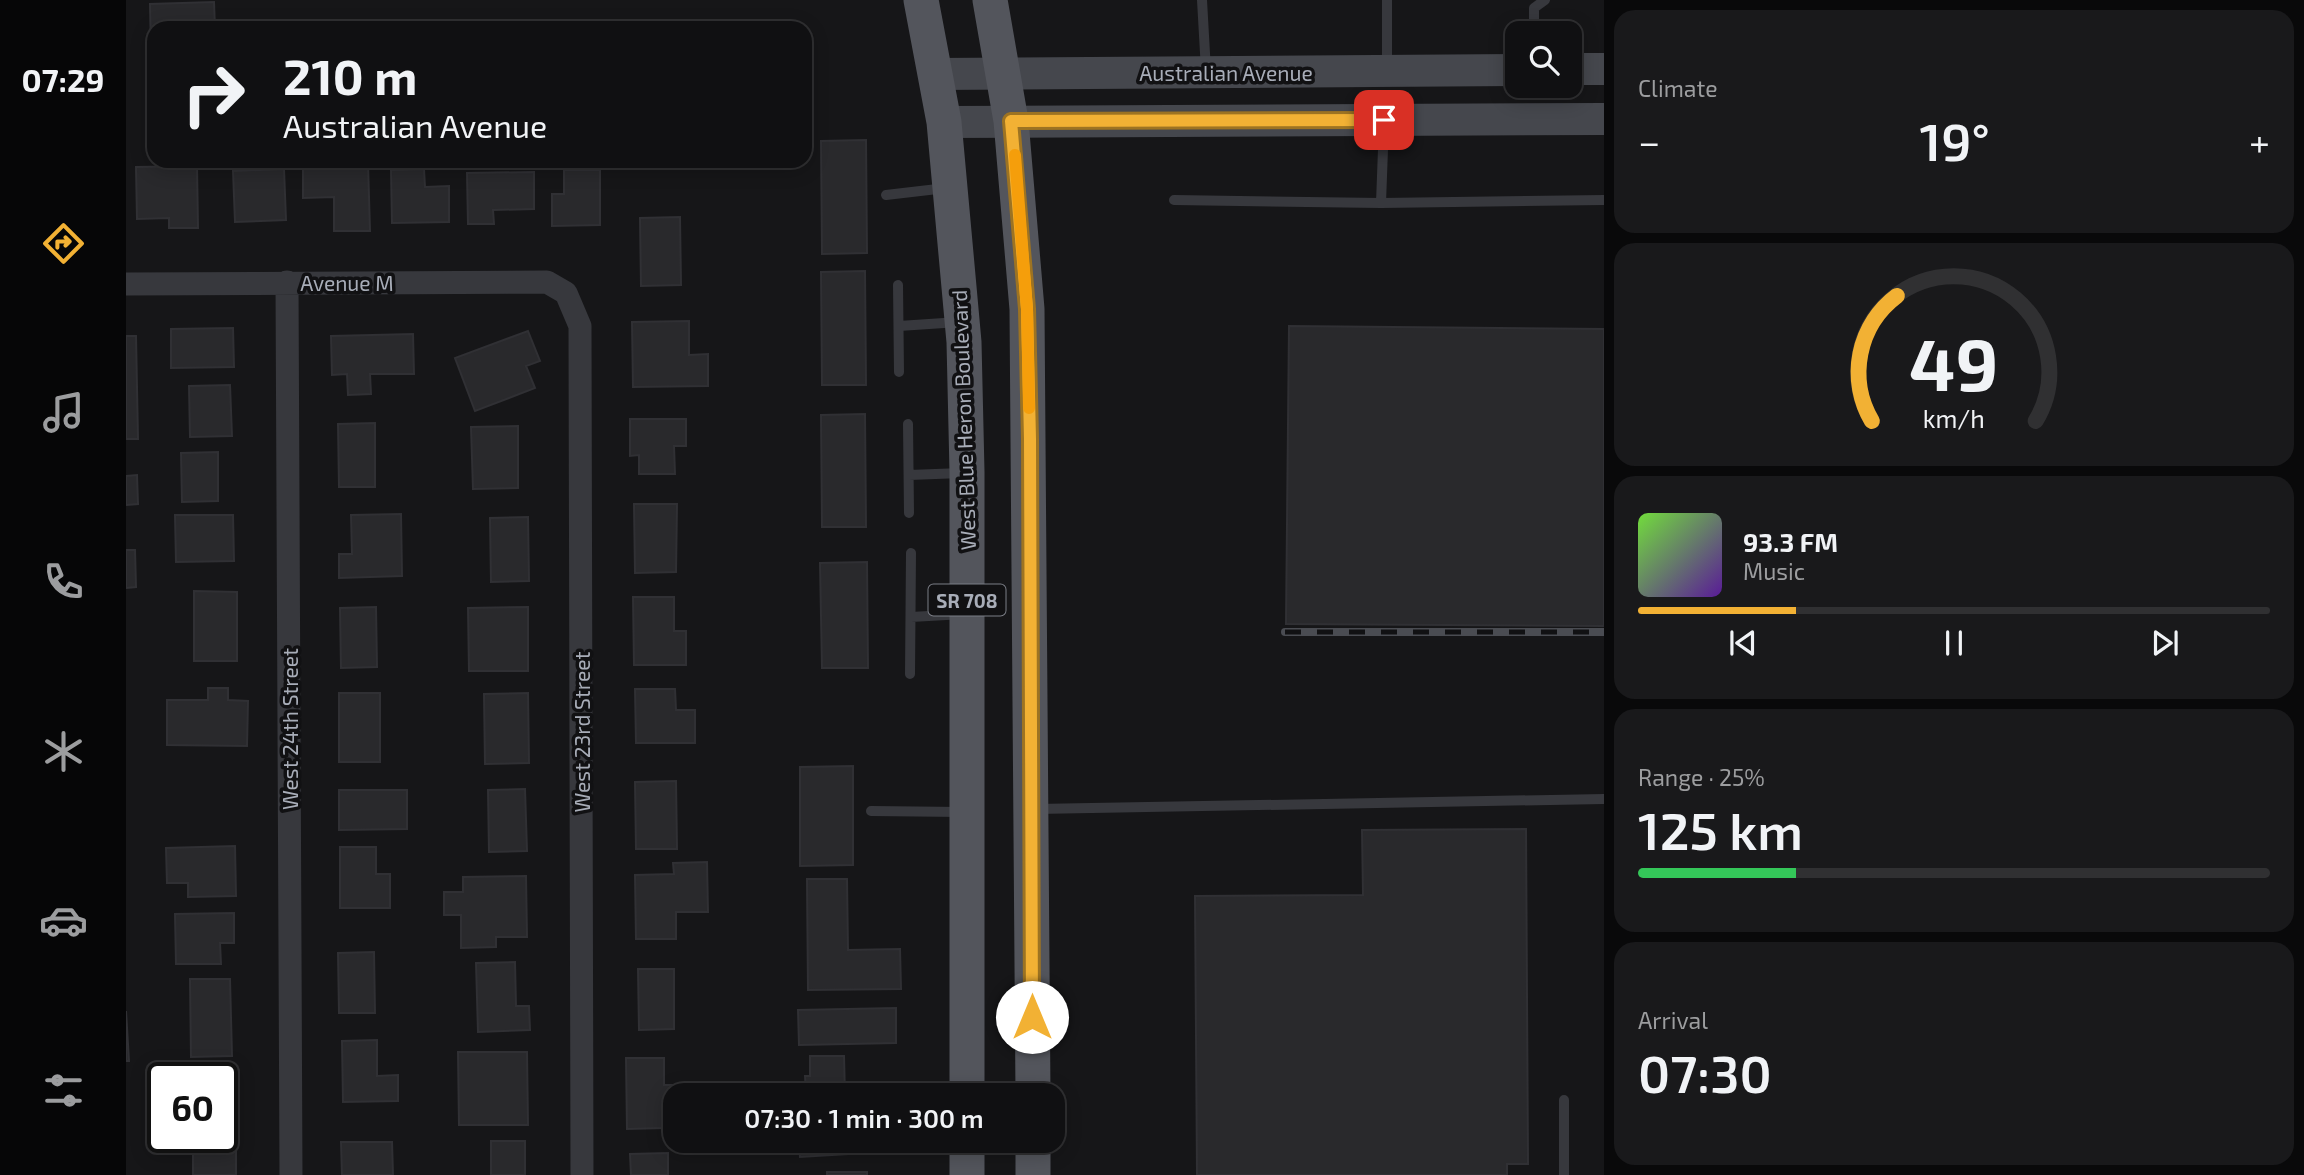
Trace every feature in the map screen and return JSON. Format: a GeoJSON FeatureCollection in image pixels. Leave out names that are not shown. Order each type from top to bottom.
{"type":"FeatureCollection","features":[{"type":"Feature","properties":{"kind":"main road","name":"West Blue Heron Boulevard"},"geometry":{"type":"LineString","coordinates":[[921,0],[944,122],[962,322],[967,472],[967,1083]]}},
{"type":"Feature","properties":{"kind":"main road","name":"SR 708"},"geometry":{"type":"LineString","coordinates":[[990,0],[1011,121],[1027,309],[1032,1083]]}},
{"type":"Feature","properties":{"kind":"main road"},"geometry":{"type":"LineString","coordinates":[[1582,69],[1604,69]]}},
{"type":"Feature","properties":{"kind":"main road","name":"Australian Avenue"},"geometry":{"type":"LineString","coordinates":[[935,74],[1505,70]]}},
{"type":"Feature","properties":{"kind":"main road"},"geometry":{"type":"LineString","coordinates":[[944,122],[1604,119]]}},
{"type":"Feature","properties":{"kind":"main road"},"geometry":{"type":"LineString","coordinates":[[967,1153],[967,1175]]}},
{"type":"Feature","properties":{"kind":"main road"},"geometry":{"type":"LineString","coordinates":[[1033,1153],[1033,1175]]}},
{"type":"Feature","properties":{"kind":"street","name":"West 24th Street"},"geometry":{"type":"LineString","coordinates":[[287,282],[291,1175]]}},
{"type":"Feature","properties":{"kind":"street","name":"Avenue M"},"geometry":{"type":"LineString","coordinates":[[126,284],[547,282],[566,293]]}},
{"type":"Feature","properties":{"kind":"street","name":"West 23rd Street"},"geometry":{"type":"LineString","coordinates":[[566,293],[580,326],[582,1175]]}},
{"type":"Feature","properties":{"kind":"lane"},"geometry":{"type":"LineString","coordinates":[[1202,0],[1206,72]]}},
{"type":"Feature","properties":{"kind":"lane"},"geometry":{"type":"LineString","coordinates":[[1387,0],[1387,71]]}},
{"type":"Feature","properties":{"kind":"lane"},"geometry":{"type":"LineString","coordinates":[[1530,4],[1545,0]]}},
{"type":"Feature","properties":{"kind":"lane"},"geometry":{"type":"LineString","coordinates":[[1381,203],[1384,120]]}},
{"type":"Feature","properties":{"kind":"lane"},"geometry":{"type":"LineString","coordinates":[[886,194],[951,188]]}},
{"type":"Feature","properties":{"kind":"lane"},"geometry":{"type":"LineString","coordinates":[[1174,200],[1381,203],[1604,200]]}},
{"type":"Feature","properties":{"kind":"lane"},"geometry":{"type":"LineString","coordinates":[[898,285],[899,372]]}},
{"type":"Feature","properties":{"kind":"lane"},"geometry":{"type":"LineString","coordinates":[[899,326],[962,322]]}},
{"type":"Feature","properties":{"kind":"lane"},"geometry":{"type":"LineString","coordinates":[[908,424],[909,513]]}},
{"type":"Feature","properties":{"kind":"lane"},"geometry":{"type":"LineString","coordinates":[[909,475],[967,472]]}},
{"type":"Feature","properties":{"kind":"lane"},"geometry":{"type":"LineString","coordinates":[[910,674],[911,553]]}},
{"type":"Feature","properties":{"kind":"lane"},"geometry":{"type":"LineString","coordinates":[[911,617],[967,614]]}},
{"type":"Feature","properties":{"kind":"lane"},"geometry":{"type":"LineString","coordinates":[[1032,809],[1604,799]]}},
{"type":"Feature","properties":{"kind":"lane"},"geometry":{"type":"LineString","coordinates":[[870,811],[967,812]]}},
{"type":"Feature","properties":{"kind":"lane"},"geometry":{"type":"LineString","coordinates":[[1564,1100],[1564,1175]]}},
{"type":"Feature","properties":{"kind":"building"},"geometry":{"type":"Polygon","coordinates":[[[214,2],[215,21],[150,21],[150,4],[214,2]]]}},
{"type":"Feature","properties":{"kind":"building"},"geometry":{"type":"Polygon","coordinates":[[[866,140],[867,253],[822,254],[821,141],[866,140]]]}},
{"type":"Feature","properties":{"kind":"building"},"geometry":{"type":"Polygon","coordinates":[[[136,167],[197,168],[198,228],[169,228],[169,218],[137,219],[136,167]]]}},
{"type":"Feature","properties":{"kind":"building"},"geometry":{"type":"Polygon","coordinates":[[[303,168],[368,168],[370,231],[334,231],[334,197],[303,198],[303,168]]]}},
{"type":"Feature","properties":{"kind":"building"},"geometry":{"type":"Polygon","coordinates":[[[284,169],[286,220],[235,222],[233,171],[284,169]]]}},
{"type":"Feature","properties":{"kind":"building"},"geometry":{"type":"Polygon","coordinates":[[[424,169],[425,187],[449,186],[449,222],[392,223],[391,170],[424,169]]]}},
{"type":"Feature","properties":{"kind":"building"},"geometry":{"type":"Polygon","coordinates":[[[564,170],[600,170],[600,225],[552,226],[552,194],[564,194],[564,170]]]}},
{"type":"Feature","properties":{"kind":"building"},"geometry":{"type":"Polygon","coordinates":[[[534,172],[534,209],[493,210],[494,224],[468,224],[467,173],[534,172]]]}},
{"type":"Feature","properties":{"kind":"building"},"geometry":{"type":"Polygon","coordinates":[[[680,217],[681,285],[641,286],[640,218],[680,217]]]}},
{"type":"Feature","properties":{"kind":"building"},"geometry":{"type":"Polygon","coordinates":[[[865,271],[866,385],[822,385],[821,272],[865,271]]]}},
{"type":"Feature","properties":{"kind":"building"},"geometry":{"type":"Polygon","coordinates":[[[689,321],[689,355],[708,354],[708,386],[633,387],[632,322],[689,321]]]}},
{"type":"Feature","properties":{"kind":"building"},"geometry":{"type":"Polygon","coordinates":[[[1289,326],[1604,329],[1604,626],[1286,624],[1289,326]]]}},
{"type":"Feature","properties":{"kind":"building"},"geometry":{"type":"Polygon","coordinates":[[[233,328],[234,367],[171,368],[171,329],[233,328]]]}},
{"type":"Feature","properties":{"kind":"building"},"geometry":{"type":"Polygon","coordinates":[[[528,331],[540,361],[526,366],[535,388],[475,411],[455,358],[528,331]]]}},
{"type":"Feature","properties":{"kind":"building"},"geometry":{"type":"Polygon","coordinates":[[[413,334],[414,374],[370,374],[371,394],[348,395],[347,374],[332,375],[331,336],[413,334]]]}},
{"type":"Feature","properties":{"kind":"building"},"geometry":{"type":"Polygon","coordinates":[[[126,336],[136,336],[138,439],[126,439],[126,336]]]}},
{"type":"Feature","properties":{"kind":"building"},"geometry":{"type":"Polygon","coordinates":[[[230,385],[232,436],[190,437],[189,386],[230,385]]]}},
{"type":"Feature","properties":{"kind":"building"},"geometry":{"type":"Polygon","coordinates":[[[865,414],[866,527],[822,527],[821,415],[865,414]]]}},
{"type":"Feature","properties":{"kind":"building"},"geometry":{"type":"Polygon","coordinates":[[[630,419],[686,419],[686,446],[674,446],[675,474],[639,474],[639,455],[630,456],[630,419]]]}},
{"type":"Feature","properties":{"kind":"building"},"geometry":{"type":"Polygon","coordinates":[[[375,423],[375,487],[339,487],[338,424],[375,423]]]}},
{"type":"Feature","properties":{"kind":"building"},"geometry":{"type":"Polygon","coordinates":[[[518,426],[518,488],[473,489],[471,427],[518,426]]]}},
{"type":"Feature","properties":{"kind":"building"},"geometry":{"type":"Polygon","coordinates":[[[218,452],[218,501],[182,502],[181,453],[218,452]]]}},
{"type":"Feature","properties":{"kind":"building"},"geometry":{"type":"Polygon","coordinates":[[[137,475],[138,504],[126,505],[126,476],[137,475]]]}},
{"type":"Feature","properties":{"kind":"building"},"geometry":{"type":"Polygon","coordinates":[[[634,504],[677,504],[676,572],[635,573],[634,504]]]}},
{"type":"Feature","properties":{"kind":"building"},"geometry":{"type":"Polygon","coordinates":[[[401,514],[402,576],[339,578],[339,554],[352,554],[351,515],[401,514]]]}},
{"type":"Feature","properties":{"kind":"building"},"geometry":{"type":"Polygon","coordinates":[[[175,515],[233,515],[234,561],[176,562],[175,515]]]}},
{"type":"Feature","properties":{"kind":"building"},"geometry":{"type":"Polygon","coordinates":[[[528,517],[529,581],[491,582],[490,518],[528,517]]]}},
{"type":"Feature","properties":{"kind":"building"},"geometry":{"type":"Polygon","coordinates":[[[126,550],[135,550],[136,587],[126,588],[126,550]]]}},
{"type":"Feature","properties":{"kind":"building"},"geometry":{"type":"Polygon","coordinates":[[[867,562],[868,668],[822,668],[820,563],[867,562]]]}},
{"type":"Feature","properties":{"kind":"building"},"geometry":{"type":"Polygon","coordinates":[[[194,591],[237,592],[237,661],[194,661],[194,591]]]}},
{"type":"Feature","properties":{"kind":"building"},"geometry":{"type":"Polygon","coordinates":[[[633,597],[674,597],[674,631],[686,631],[686,665],[634,665],[633,597]]]}},
{"type":"Feature","properties":{"kind":"building"},"geometry":{"type":"Polygon","coordinates":[[[376,607],[377,667],[341,668],[340,608],[376,607]]]}},
{"type":"Feature","properties":{"kind":"building"},"geometry":{"type":"Polygon","coordinates":[[[528,607],[528,671],[469,671],[468,608],[528,607]]]}},
{"type":"Feature","properties":{"kind":"building"},"geometry":{"type":"Polygon","coordinates":[[[208,688],[228,688],[228,700],[248,701],[247,746],[167,745],[167,700],[208,700],[208,688]]]}},
{"type":"Feature","properties":{"kind":"building"},"geometry":{"type":"Polygon","coordinates":[[[635,689],[675,689],[676,710],[695,710],[695,743],[636,743],[635,689]]]}},
{"type":"Feature","properties":{"kind":"building"},"geometry":{"type":"Polygon","coordinates":[[[339,693],[380,693],[380,762],[339,762],[339,693]]]}},
{"type":"Feature","properties":{"kind":"building"},"geometry":{"type":"Polygon","coordinates":[[[528,693],[529,763],[485,764],[484,694],[528,693]]]}},
{"type":"Feature","properties":{"kind":"building"},"geometry":{"type":"Polygon","coordinates":[[[853,766],[853,865],[800,866],[800,767],[853,766]]]}},
{"type":"Feature","properties":{"kind":"building"},"geometry":{"type":"Polygon","coordinates":[[[676,781],[677,849],[636,849],[635,782],[676,781]]]}},
{"type":"Feature","properties":{"kind":"building"},"geometry":{"type":"Polygon","coordinates":[[[525,789],[527,851],[489,852],[488,790],[525,789]]]}},
{"type":"Feature","properties":{"kind":"building"},"geometry":{"type":"Polygon","coordinates":[[[339,790],[407,790],[407,829],[339,830],[339,790]]]}},
{"type":"Feature","properties":{"kind":"building"},"geometry":{"type":"Polygon","coordinates":[[[1526,829],[1528,1164],[1507,1164],[1507,1175],[1197,1175],[1195,896],[1363,895],[1362,830],[1526,829]]]}},
{"type":"Feature","properties":{"kind":"building"},"geometry":{"type":"Polygon","coordinates":[[[235,846],[236,896],[188,897],[188,883],[167,883],[166,848],[235,846]]]}},
{"type":"Feature","properties":{"kind":"building"},"geometry":{"type":"Polygon","coordinates":[[[340,847],[376,847],[376,874],[390,874],[390,908],[340,908],[340,847]]]}},
{"type":"Feature","properties":{"kind":"building"},"geometry":{"type":"Polygon","coordinates":[[[707,862],[708,912],[676,912],[676,939],[636,939],[635,875],[674,874],[673,863],[707,862]]]}},
{"type":"Feature","properties":{"kind":"building"},"geometry":{"type":"Polygon","coordinates":[[[526,876],[527,937],[496,937],[496,947],[461,948],[461,915],[444,915],[444,892],[463,892],[463,877],[526,876]]]}},
{"type":"Feature","properties":{"kind":"building"},"geometry":{"type":"Polygon","coordinates":[[[807,879],[847,879],[848,950],[900,949],[901,989],[808,990],[807,879]]]}},
{"type":"Feature","properties":{"kind":"building"},"geometry":{"type":"Polygon","coordinates":[[[234,913],[234,943],[220,943],[221,964],[176,964],[175,914],[234,913]]]}},
{"type":"Feature","properties":{"kind":"building"},"geometry":{"type":"Polygon","coordinates":[[[374,952],[375,1013],[339,1013],[338,953],[374,952]]]}},
{"type":"Feature","properties":{"kind":"building"},"geometry":{"type":"Polygon","coordinates":[[[515,962],[516,1006],[529,1006],[530,1030],[478,1032],[476,963],[515,962]]]}},
{"type":"Feature","properties":{"kind":"building"},"geometry":{"type":"Polygon","coordinates":[[[638,969],[674,969],[674,1029],[639,1030],[638,969]]]}},
{"type":"Feature","properties":{"kind":"building"},"geometry":{"type":"Polygon","coordinates":[[[190,979],[230,979],[232,1056],[191,1057],[190,979]]]}},
{"type":"Feature","properties":{"kind":"building"},"geometry":{"type":"Polygon","coordinates":[[[896,1008],[896,1043],[799,1045],[798,1010],[896,1008]]]}},
{"type":"Feature","properties":{"kind":"building"},"geometry":{"type":"Polygon","coordinates":[[[126,1011],[129,1061],[126,1061],[126,1011]]]}},
{"type":"Feature","properties":{"kind":"building"},"geometry":{"type":"Polygon","coordinates":[[[377,1040],[377,1076],[398,1075],[398,1101],[343,1102],[342,1041],[377,1040]]]}},
{"type":"Feature","properties":{"kind":"building"},"geometry":{"type":"Polygon","coordinates":[[[458,1052],[527,1052],[528,1125],[459,1125],[458,1052]]]}},
{"type":"Feature","properties":{"kind":"building"},"geometry":{"type":"Polygon","coordinates":[[[810,1056],[844,1056],[845,1083],[805,1083],[805,1076],[810,1076],[810,1056]]]}},
{"type":"Feature","properties":{"kind":"building"},"geometry":{"type":"Polygon","coordinates":[[[626,1058],[664,1058],[663,1128],[627,1129],[626,1058]]]}},
{"type":"Feature","properties":{"kind":"building"},"geometry":{"type":"Polygon","coordinates":[[[491,1141],[525,1141],[525,1175],[491,1175],[491,1141]]]}},
{"type":"Feature","properties":{"kind":"building"},"geometry":{"type":"Polygon","coordinates":[[[341,1142],[392,1142],[393,1175],[342,1175],[341,1142]]]}},
{"type":"Feature","properties":{"kind":"building"},"geometry":{"type":"Polygon","coordinates":[[[193,1153],[236,1153],[236,1175],[193,1175],[193,1153]]]}},
{"type":"Feature","properties":{"kind":"building"},"geometry":{"type":"Polygon","coordinates":[[[668,1153],[668,1175],[631,1175],[630,1154],[668,1153]]]}},
{"type":"Feature","properties":{"kind":"building"},"geometry":{"type":"Polygon","coordinates":[[[800,1153],[865,1153],[800,1157],[800,1153]]]}},
{"type":"Feature","properties":{"kind":"building"},"geometry":{"type":"Polygon","coordinates":[[[827,1172],[867,1172],[867,1175],[827,1175],[827,1172]]]}},
{"type":"Feature","properties":{"kind":"railway"},"geometry":{"type":"LineString","coordinates":[[1285,632],[1604,632]]}},
{"type":"Feature","properties":{"kind":"slow traffic"},"geometry":{"type":"LineString","coordinates":[[1015,155],[1027,309],[1029,408]]}},
{"type":"Feature","properties":{"kind":"route"},"geometry":{"type":"LineString","coordinates":[[1032,1017],[1027,309],[1011,121],[1384,120]]}}]}
